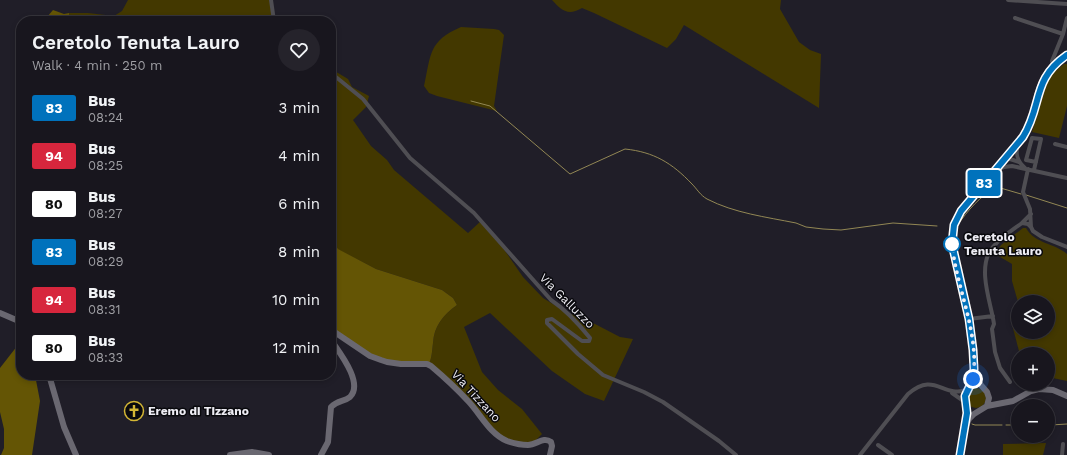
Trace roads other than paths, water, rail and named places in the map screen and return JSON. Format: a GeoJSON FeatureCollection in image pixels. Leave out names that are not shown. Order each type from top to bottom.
{"type":"FeatureCollection","features":[{"type":"Feature","properties":{"kind":"street"},"geometry":{"type":"LineString","coordinates":[[271,0],[273,16]]}},
{"type":"Feature","properties":{"kind":"street"},"geometry":{"type":"LineString","coordinates":[[1008,0],[1067,4]]}},
{"type":"Feature","properties":{"kind":"street"},"geometry":{"type":"LineString","coordinates":[[1015,18],[1064,34]]}},
{"type":"Feature","properties":{"kind":"street"},"geometry":{"type":"LineString","coordinates":[[1054,66],[1052,61],[1064,34],[1067,18]]}},
{"type":"Feature","properties":{"kind":"street"},"geometry":{"type":"LineString","coordinates":[[960,455],[967,413],[965,396],[973,379],[974,369],[969,319],[953,251],[952,238],[955,220],[1026,132],[1044,80],[1050,70],[1067,55]]}},
{"type":"Feature","properties":{"kind":"street","name":"Via Galluzzo"},"geometry":{"type":"LineString","coordinates":[[336,76],[363,100],[410,158],[474,214],[551,300],[563,308],[582,328],[590,338],[589,341],[582,341],[552,319],[547,320],[547,323],[578,354],[603,375],[644,392],[662,402],[719,441],[736,455]]}},
{"type":"Feature","properties":{"kind":"street"},"geometry":{"type":"LineString","coordinates":[[1034,170],[1036,162],[1041,139],[1032,138],[1026,160],[1036,162]]}},
{"type":"Feature","properties":{"kind":"street"},"geometry":{"type":"LineString","coordinates":[[1018,143],[1016,152],[1019,162]]}},
{"type":"Feature","properties":{"kind":"street"},"geometry":{"type":"LineString","coordinates":[[1055,144],[1067,147]]}},
{"type":"Feature","properties":{"kind":"street"},"geometry":{"type":"LineString","coordinates":[[1005,159],[1019,162],[1026,169]]}},
{"type":"Feature","properties":{"kind":"street"},"geometry":{"type":"LineString","coordinates":[[1005,159],[1008,164],[1012,166]]}},
{"type":"Feature","properties":{"kind":"street"},"geometry":{"type":"LineString","coordinates":[[995,171],[1004,167],[1012,166],[1067,178]]}},
{"type":"Feature","properties":{"kind":"street"},"geometry":{"type":"LineString","coordinates":[[1026,169],[1023,192],[1031,211],[1032,227],[1036,234],[1067,246],[1067,250]]}},
{"type":"Feature","properties":{"kind":"street"},"geometry":{"type":"LineString","coordinates":[[1010,382],[1000,368],[995,352],[992,329],[994,324],[993,316],[984,270],[987,256],[993,247],[1022,223],[1031,211]]}},
{"type":"Feature","properties":{"kind":"street"},"geometry":{"type":"LineString","coordinates":[[1022,223],[1028,224],[1032,227]]}},
{"type":"Feature","properties":{"kind":"street"},"geometry":{"type":"LineString","coordinates":[[0,313],[16,320]]}},
{"type":"Feature","properties":{"kind":"street"},"geometry":{"type":"LineString","coordinates":[[969,319],[993,316]]}},
{"type":"Feature","properties":{"kind":"street","name":"Via Tizzano"},"geometry":{"type":"LineString","coordinates":[[336,332],[370,356],[387,362],[427,364],[431,366],[469,402],[483,422],[503,439],[508,442],[529,445],[543,440],[548,440],[551,442],[552,446],[550,455]]}},
{"type":"Feature","properties":{"kind":"street"},"geometry":{"type":"LineString","coordinates":[[321,455],[328,442],[331,407],[338,401],[345,400],[350,396],[354,387],[353,378],[336,347]]}},
{"type":"Feature","properties":{"kind":"street"},"geometry":{"type":"LineString","coordinates":[[974,369],[977,380],[988,395],[996,401],[1004,403]]}},
{"type":"Feature","properties":{"kind":"street"},"geometry":{"type":"LineString","coordinates":[[50,380],[64,426],[76,455]]}},
{"type":"Feature","properties":{"kind":"street"},"geometry":{"type":"LineString","coordinates":[[860,455],[908,394],[922,385],[932,384],[950,392],[974,410],[981,410]]}},
{"type":"Feature","properties":{"kind":"street"},"geometry":{"type":"LineString","coordinates":[[950,392],[956,393],[977,386],[984,389]]}},
{"type":"Feature","properties":{"kind":"street"},"geometry":{"type":"LineString","coordinates":[[965,428],[969,419],[987,406],[1017,399],[1031,391],[1039,389],[1053,390],[1067,396]]}},
{"type":"Feature","properties":{"kind":"street"},"geometry":{"type":"LineString","coordinates":[[987,406],[989,398],[988,395]]}},
{"type":"Feature","properties":{"kind":"street"},"geometry":{"type":"LineString","coordinates":[[1063,444],[1064,454]]}},
{"type":"Feature","properties":{"kind":"street"},"geometry":{"type":"LineString","coordinates":[[878,445],[892,455]]}},
{"type":"Feature","properties":{"kind":"street"},"geometry":{"type":"LineString","coordinates":[[230,455],[252,452],[269,455]]}},
{"type":"Feature","properties":{"kind":"waterway"},"geometry":{"type":"LineString","coordinates":[[471,101],[490,106],[570,174],[625,149],[645,153],[670,164],[685,177],[702,196],[717,204],[750,214],[796,223],[806,227],[823,229],[841,230],[893,223],[937,226]]}},
{"type":"Feature","properties":{"kind":"waterway"},"geometry":{"type":"LineString","coordinates":[[957,226],[975,204],[997,187],[1021,194]]}},
{"type":"Feature","properties":{"kind":"waterway"},"geometry":{"type":"LineString","coordinates":[[1026,195],[1067,208]]}},
{"type":"Feature","properties":{"kind":"waterway"},"geometry":{"type":"LineString","coordinates":[[972,424],[1002,425]]}},
{"type":"Feature","properties":{"kind":"waterway"},"geometry":{"type":"LineString","coordinates":[[1055,425],[1067,424]]}},
{"type":"Feature","properties":{"kind":"waterway"},"geometry":{"type":"LineString","coordinates":[[1006,425],[1011,425]]}},
{"type":"Feature","properties":{"kind":"place","name":"Ceretolo Tenuta Lauro"},"geometry":{"type":"Point","coordinates":[952,244]}},
{"type":"Feature","properties":{"kind":"place","name":"Eremo di Tizzano"},"geometry":{"type":"Point","coordinates":[134,411]}}]}
